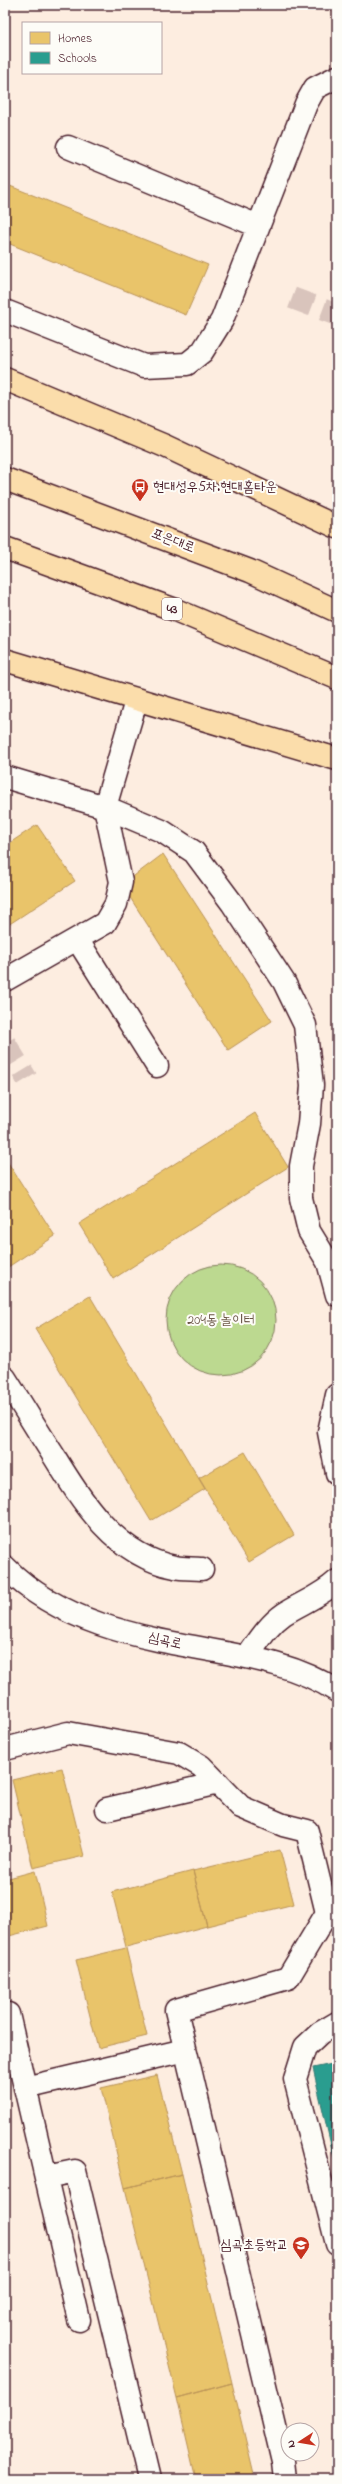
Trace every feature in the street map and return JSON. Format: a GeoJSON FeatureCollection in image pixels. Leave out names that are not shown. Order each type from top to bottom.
{"type":"FeatureCollection","features":[{"type":"Feature","properties":{"kind":"main road"},"geometry":{"type":"LineString","coordinates":[[5,379],[165,446],[337,527]]}},
{"type":"Feature","properties":{"kind":"main road","name":"포은대로"},"geometry":{"type":"LineString","coordinates":[[5,479],[250,571],[337,611]]}},
{"type":"Feature","properties":{"kind":"main road","name":"43"},"geometry":{"type":"LineString","coordinates":[[5,548],[173,610],[337,678]]}},
{"type":"Feature","properties":{"kind":"main road"},"geometry":{"type":"LineString","coordinates":[[5,660],[337,759]]}},
{"type":"Feature","properties":{"kind":"street"},"geometry":{"type":"LineString","coordinates":[[5,311],[144,366],[187,364],[202,352],[220,324],[306,104],[315,88],[337,77]]}},
{"type":"Feature","properties":{"kind":"street"},"geometry":{"type":"LineString","coordinates":[[68,147],[258,226]]}},
{"type":"Feature","properties":{"kind":"street"},"geometry":{"type":"LineString","coordinates":[[5,980],[105,923],[116,904],[120,882],[105,807],[136,700]]}},
{"type":"Feature","properties":{"kind":"street"},"geometry":{"type":"LineString","coordinates":[[5,777],[105,807],[162,831],[194,852],[232,903],[284,982],[305,1025],[312,1085],[309,1124],[301,1166],[301,1198],[309,1231],[328,1262],[337,1295]]}},
{"type":"Feature","properties":{"kind":"street"},"geometry":{"type":"LineString","coordinates":[[77,939],[157,1066]]}},
{"type":"Feature","properties":{"kind":"street"},"geometry":{"type":"LineString","coordinates":[[5,1378],[84,1504],[107,1529],[125,1545],[148,1558],[174,1567],[202,1569]]}},
{"type":"Feature","properties":{"kind":"street"},"geometry":{"type":"LineString","coordinates":[[337,1395],[329,1432],[337,1473]]}},
{"type":"Feature","properties":{"kind":"street","name":"심곡로"},"geometry":{"type":"LineString","coordinates":[[5,1567],[16,1578],[55,1606],[106,1627],[172,1643],[281,1664],[337,1691]]}},
{"type":"Feature","properties":{"kind":"street"},"geometry":{"type":"LineString","coordinates":[[247,1657],[266,1631],[283,1615],[310,1601],[337,1581]]}},
{"type":"Feature","properties":{"kind":"street"},"geometry":{"type":"LineString","coordinates":[[5,1749],[68,1733],[179,1753],[201,1766],[241,1808],[283,1825],[307,1831],[327,1912],[288,1978],[176,2010],[281,2453],[285,2479]]}},
{"type":"Feature","properties":{"kind":"street"},"geometry":{"type":"LineString","coordinates":[[107,1809],[218,1783]]}},
{"type":"Feature","properties":{"kind":"street"},"geometry":{"type":"LineString","coordinates":[[5,2015],[8,2014],[79,2320]]}},
{"type":"Feature","properties":{"kind":"street"},"geometry":{"type":"LineString","coordinates":[[337,2023],[320,2033],[305,2047],[295,2079],[337,2244]]}},
{"type":"Feature","properties":{"kind":"street"},"geometry":{"type":"LineString","coordinates":[[25,2088],[185,2050]]}},
{"type":"Feature","properties":{"kind":"street"},"geometry":{"type":"LineString","coordinates":[[46,2177],[75,2171],[149,2479]]}},
{"type":"Feature","properties":{"kind":"green space","name":"204동 놀이터"},"geometry":{"type":"Polygon","coordinates":[[[221,1265],[242,1269],[252,1274],[260,1281],[267,1289],[272,1299],[276,1320],[272,1341],[267,1351],[260,1359],[252,1366],[242,1371],[221,1375],[200,1371],[190,1366],[182,1359],[175,1351],[170,1341],[166,1320],[170,1299],[175,1289],[182,1281],[190,1274],[200,1269],[221,1265]]]}},
{"type":"Feature","properties":{"kind":"building: Homes"},"geometry":{"type":"Polygon","coordinates":[[[5,184],[208,265],[186,315],[5,242],[5,184]]]}},
{"type":"Feature","properties":{"kind":"building: Homes"},"geometry":{"type":"Polygon","coordinates":[[[37,825],[75,881],[5,927],[5,846],[37,825]]]}},
{"type":"Feature","properties":{"kind":"building: Homes"},"geometry":{"type":"Polygon","coordinates":[[[163,854],[272,1021],[228,1050],[122,885],[163,854]]]}},
{"type":"Feature","properties":{"kind":"building: Homes"},"geometry":{"type":"Polygon","coordinates":[[[255,1113],[288,1167],[113,1279],[79,1224],[255,1113]]]}},
{"type":"Feature","properties":{"kind":"building: Homes"},"geometry":{"type":"Polygon","coordinates":[[[5,1158],[55,1236],[5,1269],[5,1158]]]}},
{"type":"Feature","properties":{"kind":"building: Homes"},"geometry":{"type":"Polygon","coordinates":[[[90,1296],[205,1489],[151,1521],[35,1329],[90,1296]]]}},
{"type":"Feature","properties":{"kind":"building: Homes"},"geometry":{"type":"Polygon","coordinates":[[[245,1452],[294,1535],[249,1562],[199,1478],[245,1452]]]}},
{"type":"Feature","properties":{"kind":"building: Homes"},"geometry":{"type":"Polygon","coordinates":[[[62,1768],[84,1856],[33,1868],[12,1780],[62,1768]]]}},
{"type":"Feature","properties":{"kind":"building: Homes"},"geometry":{"type":"Polygon","coordinates":[[[280,1850],[294,1904],[207,1926],[193,1871],[280,1850]]]}},
{"type":"Feature","properties":{"kind":"building: Homes"},"geometry":{"type":"Polygon","coordinates":[[[35,1871],[48,1926],[5,1937],[5,1879],[35,1871]]]}},
{"type":"Feature","properties":{"kind":"building: Homes"},"geometry":{"type":"Polygon","coordinates":[[[193,1871],[207,1926],[126,1947],[112,1892],[193,1871]]]}},
{"type":"Feature","properties":{"kind":"building: Homes"},"geometry":{"type":"Polygon","coordinates":[[[126,1948],[147,2036],[98,2048],[76,1960],[126,1948]]]}},
{"type":"Feature","properties":{"kind":"building: Homes"},"geometry":{"type":"Polygon","coordinates":[[[157,2075],[182,2174],[125,2188],[101,2088],[157,2075]]]}},
{"type":"Feature","properties":{"kind":"building: Homes"},"geometry":{"type":"Polygon","coordinates":[[[182,2174],[232,2383],[177,2398],[125,2188],[182,2174]]]}},
{"type":"Feature","properties":{"kind":"building: Homes"},"geometry":{"type":"Polygon","coordinates":[[[232,2383],[255,2479],[196,2479],[177,2398],[232,2383]]]}},
{"type":"Feature","properties":{"kind":"building: Schools"},"geometry":{"type":"Polygon","coordinates":[[[337,2063],[337,2171],[313,2068],[337,2063]]]}},
{"type":"Feature","properties":{"kind":"tunnel"},"geometry":{"type":"LineString","coordinates":[[292,298],[337,315]]}},
{"type":"Feature","properties":{"kind":"tunnel"},"geometry":{"type":"LineString","coordinates":[[5,1043],[27,1079]]}},
{"type":"Feature","properties":{"kind":"place","name":"현대성우5차.현대홈타운"},"geometry":{"type":"Point","coordinates":[140,502]}},
{"type":"Feature","properties":{"kind":"place","name":"심곡초등학교"},"geometry":{"type":"Point","coordinates":[301,2260]}}]}
